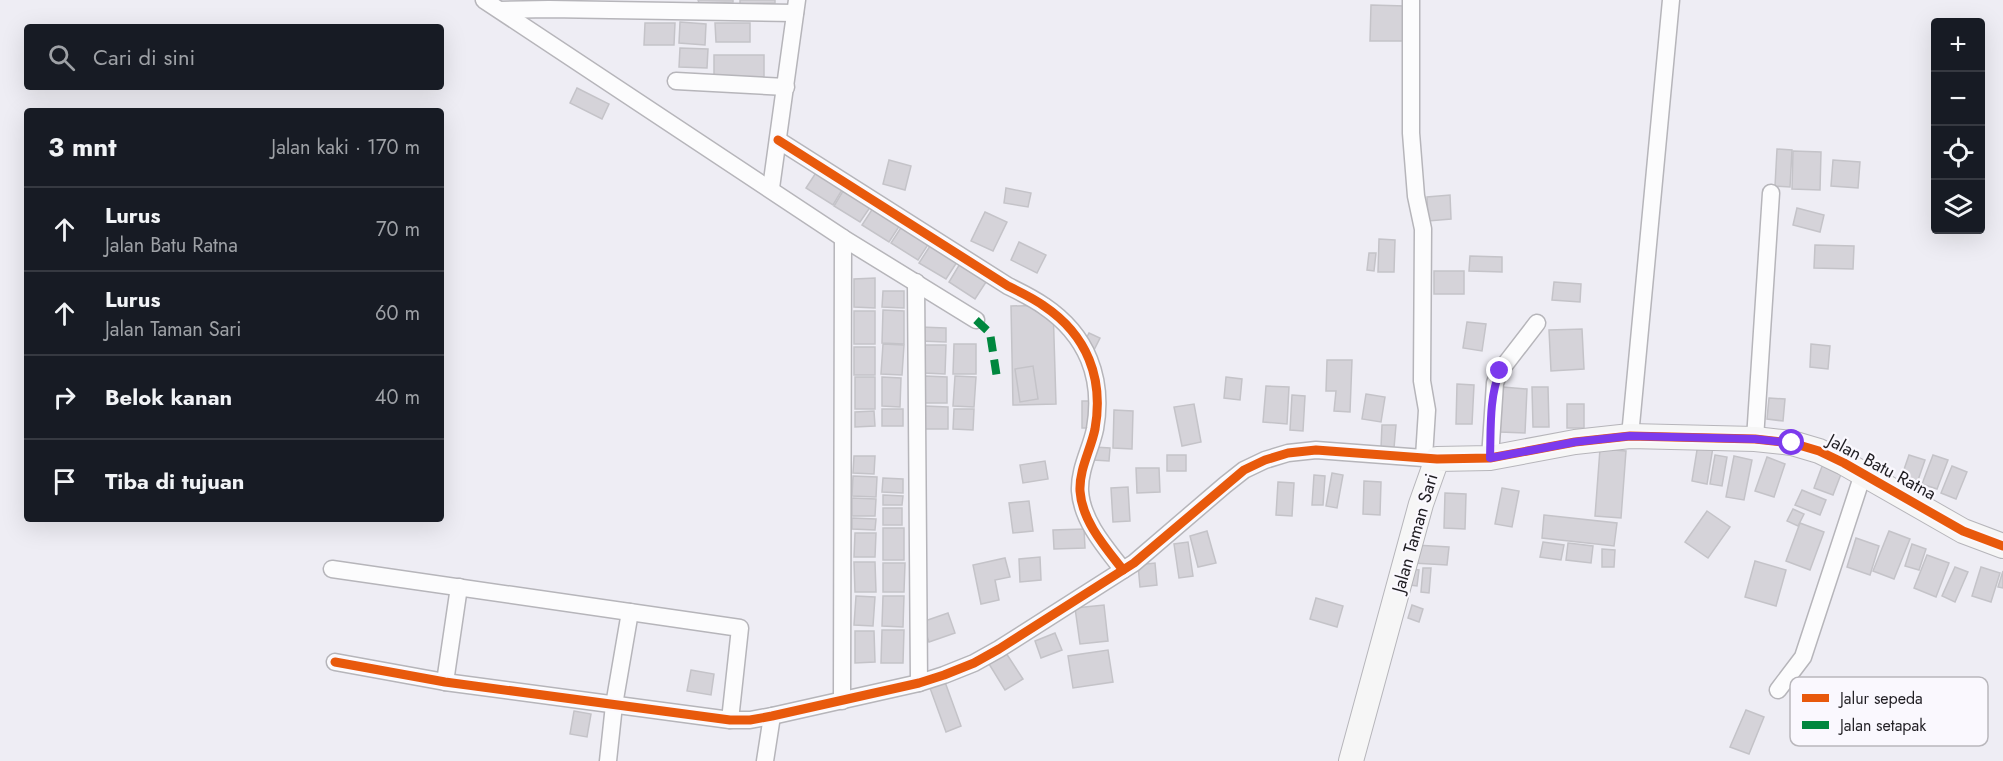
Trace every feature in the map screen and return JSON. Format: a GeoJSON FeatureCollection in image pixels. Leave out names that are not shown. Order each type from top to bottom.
{"type":"FeatureCollection","features":[{"type":"Feature","properties":{"kind":"street"},"geometry":{"type":"LineString","coordinates":[[484,0],[771,188],[843,238],[976,320]]}},
{"type":"Feature","properties":{"kind":"street"},"geometry":{"type":"LineString","coordinates":[[335,663],[445,682],[730,720],[750,720],[772,716],[919,683],[974,663],[1123,570],[1152,549],[1244,470],[1265,460],[1288,453],[1316,450],[1431,458],[1422,381],[1424,229],[1416,196],[1412,151],[1411,0]]}},
{"type":"Feature","properties":{"kind":"street"},"geometry":{"type":"LineString","coordinates":[[1630,436],[1671,0]]}},
{"type":"Feature","properties":{"kind":"street"},"geometry":{"type":"LineString","coordinates":[[500,10],[796,6],[771,188]]}},
{"type":"Feature","properties":{"kind":"street"},"geometry":{"type":"LineString","coordinates":[[676,81],[786,87]]}},
{"type":"Feature","properties":{"kind":"street"},"geometry":{"type":"LineString","coordinates":[[778,140],[1044,306],[1076,335],[1094,371],[1096,396],[1094,431],[1082,474],[1080,490],[1082,504],[1087,518],[1123,570]]}},
{"type":"Feature","properties":{"kind":"street"},"geometry":{"type":"LineString","coordinates":[[1755,439],[1771,193]]}},
{"type":"Feature","properties":{"kind":"street"},"geometry":{"type":"LineString","coordinates":[[842,701],[843,238]]}},
{"type":"Feature","properties":{"kind":"street"},"geometry":{"type":"LineString","coordinates":[[916,282],[919,683]]}},
{"type":"Feature","properties":{"kind":"street"},"geometry":{"type":"LineString","coordinates":[[1490,458],[1495,383],[1500,371],[1537,323]]}},
{"type":"Feature","properties":{"kind":"street","name":"Jalan Taman Sari"},"geometry":{"type":"LineString","coordinates":[[1351,761],[1421,504],[1431,458],[1490,458],[1575,442],[1630,436]]}},
{"type":"Feature","properties":{"kind":"street","name":"Jalan Batu Ratna"},"geometry":{"type":"LineString","coordinates":[[1630,436],[1755,439],[1792,443],[1819,451],[1963,531],[2003,546]]}},
{"type":"Feature","properties":{"kind":"street"},"geometry":{"type":"LineString","coordinates":[[1778,690],[1803,657],[1863,474]]}},
{"type":"Feature","properties":{"kind":"street"},"geometry":{"type":"LineString","coordinates":[[332,569],[740,628],[730,720]]}},
{"type":"Feature","properties":{"kind":"street"},"geometry":{"type":"LineString","coordinates":[[445,682],[459,587]]}},
{"type":"Feature","properties":{"kind":"street"},"geometry":{"type":"LineString","coordinates":[[609,761],[614,705],[630,612]]}},
{"type":"Feature","properties":{"kind":"street"},"geometry":{"type":"LineString","coordinates":[[765,761],[772,716]]}},
{"type":"Feature","properties":{"kind":"building"},"geometry":{"type":"Polygon","coordinates":[[[698,0],[733,0],[733,2],[699,3],[698,0]]]}},
{"type":"Feature","properties":{"kind":"building"},"geometry":{"type":"Polygon","coordinates":[[[740,0],[775,0],[775,3],[740,4],[740,0]]]}},
{"type":"Feature","properties":{"kind":"building"},"geometry":{"type":"Polygon","coordinates":[[[1371,5],[1405,6],[1404,41],[1370,41],[1371,5]]]}},
{"type":"Feature","properties":{"kind":"building"},"geometry":{"type":"Polygon","coordinates":[[[680,22],[706,24],[705,45],[679,43],[680,22]]]}},
{"type":"Feature","properties":{"kind":"building"},"geometry":{"type":"Polygon","coordinates":[[[645,23],[675,23],[674,45],[644,45],[645,23]]]}},
{"type":"Feature","properties":{"kind":"building"},"geometry":{"type":"Polygon","coordinates":[[[715,23],[750,23],[750,42],[716,42],[715,23]]]}},
{"type":"Feature","properties":{"kind":"building"},"geometry":{"type":"Polygon","coordinates":[[[680,48],[708,49],[707,68],[679,67],[680,48]]]}},
{"type":"Feature","properties":{"kind":"building"},"geometry":{"type":"Polygon","coordinates":[[[714,55],[764,55],[764,77],[714,77],[714,55]]]}},
{"type":"Feature","properties":{"kind":"building"},"geometry":{"type":"Polygon","coordinates":[[[577,88],[609,104],[602,119],[570,103],[577,88]]]}},
{"type":"Feature","properties":{"kind":"building"},"geometry":{"type":"Polygon","coordinates":[[[1777,149],[1792,150],[1790,187],[1775,186],[1777,149]]]}},
{"type":"Feature","properties":{"kind":"building"},"geometry":{"type":"Polygon","coordinates":[[[1793,151],[1821,152],[1820,190],[1792,189],[1793,151]]]}},
{"type":"Feature","properties":{"kind":"building"},"geometry":{"type":"Polygon","coordinates":[[[889,160],[911,166],[905,190],[883,184],[889,160]]]}},
{"type":"Feature","properties":{"kind":"building"},"geometry":{"type":"Polygon","coordinates":[[[1833,160],[1860,162],[1858,188],[1831,186],[1833,160]]]}},
{"type":"Feature","properties":{"kind":"building"},"geometry":{"type":"Polygon","coordinates":[[[819,168],[845,185],[833,205],[806,188],[819,168]]]}},
{"type":"Feature","properties":{"kind":"building"},"geometry":{"type":"Polygon","coordinates":[[[846,186],[873,203],[860,222],[834,206],[846,186]]]}},
{"type":"Feature","properties":{"kind":"building"},"geometry":{"type":"Polygon","coordinates":[[[1006,188],[1031,193],[1028,207],[1004,203],[1006,188]]]}},
{"type":"Feature","properties":{"kind":"building"},"geometry":{"type":"Polygon","coordinates":[[[1450,195],[1451,219],[1428,221],[1427,197],[1450,195]]]}},
{"type":"Feature","properties":{"kind":"building"},"geometry":{"type":"Polygon","coordinates":[[[875,205],[902,222],[889,242],[862,225],[875,205]]]}},
{"type":"Feature","properties":{"kind":"building"},"geometry":{"type":"Polygon","coordinates":[[[1797,208],[1824,215],[1820,232],[1793,225],[1797,208]]]}},
{"type":"Feature","properties":{"kind":"building"},"geometry":{"type":"Polygon","coordinates":[[[985,212],[1007,222],[993,251],[971,241],[985,212]]]}},
{"type":"Feature","properties":{"kind":"building"},"geometry":{"type":"Polygon","coordinates":[[[904,223],[931,240],[918,260],[891,243],[904,223]]]}},
{"type":"Feature","properties":{"kind":"building"},"geometry":{"type":"Polygon","coordinates":[[[1379,239],[1395,240],[1394,272],[1378,272],[1379,239]]]}},
{"type":"Feature","properties":{"kind":"building"},"geometry":{"type":"Polygon","coordinates":[[[1019,242],[1046,255],[1037,273],[1011,260],[1019,242]]]}},
{"type":"Feature","properties":{"kind":"building"},"geometry":{"type":"Polygon","coordinates":[[[932,243],[959,259],[946,279],[919,263],[932,243]]]}},
{"type":"Feature","properties":{"kind":"building"},"geometry":{"type":"Polygon","coordinates":[[[1815,245],[1854,246],[1853,269],[1814,268],[1815,245]]]}},
{"type":"Feature","properties":{"kind":"building"},"geometry":{"type":"Polygon","coordinates":[[[1369,253],[1376,253],[1374,271],[1367,270],[1369,253]]]}},
{"type":"Feature","properties":{"kind":"building"},"geometry":{"type":"Polygon","coordinates":[[[1470,256],[1502,257],[1502,272],[1469,271],[1470,256]]]}},
{"type":"Feature","properties":{"kind":"building"},"geometry":{"type":"Polygon","coordinates":[[[961,262],[988,279],[975,299],[949,282],[961,262]]]}},
{"type":"Feature","properties":{"kind":"building"},"geometry":{"type":"Polygon","coordinates":[[[1434,271],[1464,271],[1464,294],[1434,294],[1434,271]]]}},
{"type":"Feature","properties":{"kind":"building"},"geometry":{"type":"Polygon","coordinates":[[[875,278],[875,308],[854,307],[854,279],[875,278]]]}},
{"type":"Feature","properties":{"kind":"building"},"geometry":{"type":"Polygon","coordinates":[[[1554,282],[1581,284],[1580,302],[1552,300],[1554,282]]]}},
{"type":"Feature","properties":{"kind":"building"},"geometry":{"type":"Polygon","coordinates":[[[883,291],[904,291],[904,308],[882,307],[883,291]]]}},
{"type":"Feature","properties":{"kind":"building"},"geometry":{"type":"Polygon","coordinates":[[[1053,305],[1056,404],[1013,405],[1011,306],[1053,305]]]}},
{"type":"Feature","properties":{"kind":"building"},"geometry":{"type":"Polygon","coordinates":[[[883,310],[904,311],[904,344],[882,343],[883,310]]]}},
{"type":"Feature","properties":{"kind":"building"},"geometry":{"type":"Polygon","coordinates":[[[854,311],[875,311],[875,344],[854,344],[854,311]]]}},
{"type":"Feature","properties":{"kind":"building"},"geometry":{"type":"Polygon","coordinates":[[[1467,322],[1486,324],[1482,351],[1463,348],[1467,322]]]}},
{"type":"Feature","properties":{"kind":"building"},"geometry":{"type":"Polygon","coordinates":[[[920,327],[946,328],[946,342],[920,341],[920,327]]]}},
{"type":"Feature","properties":{"kind":"building"},"geometry":{"type":"Polygon","coordinates":[[[1582,329],[1584,369],[1551,371],[1549,330],[1582,329]]]}},
{"type":"Feature","properties":{"kind":"building"},"geometry":{"type":"Polygon","coordinates":[[[1089,333],[1100,338],[1092,354],[1081,349],[1089,333]]]}},
{"type":"Feature","properties":{"kind":"building"},"geometry":{"type":"Polygon","coordinates":[[[883,344],[904,345],[902,375],[881,374],[883,344]]]}},
{"type":"Feature","properties":{"kind":"building"},"geometry":{"type":"Polygon","coordinates":[[[954,344],[976,344],[976,374],[953,374],[954,344]]]}},
{"type":"Feature","properties":{"kind":"building"},"geometry":{"type":"Polygon","coordinates":[[[1811,344],[1830,346],[1828,369],[1810,367],[1811,344]]]}},
{"type":"Feature","properties":{"kind":"building"},"geometry":{"type":"Polygon","coordinates":[[[925,345],[946,345],[945,374],[924,373],[925,345]]]}},
{"type":"Feature","properties":{"kind":"building"},"geometry":{"type":"Polygon","coordinates":[[[854,347],[875,347],[875,375],[854,375],[854,347]]]}},
{"type":"Feature","properties":{"kind":"building"},"geometry":{"type":"Polygon","coordinates":[[[1327,360],[1352,360],[1350,412],[1334,411],[1336,391],[1326,391],[1327,360]]]}},
{"type":"Feature","properties":{"kind":"building"},"geometry":{"type":"Polygon","coordinates":[[[1033,366],[1038,399],[1020,402],[1015,369],[1033,366]]]}},
{"type":"Feature","properties":{"kind":"building"},"geometry":{"type":"Polygon","coordinates":[[[925,376],[947,377],[947,403],[925,403],[925,376]]]}},
{"type":"Feature","properties":{"kind":"building"},"geometry":{"type":"Polygon","coordinates":[[[955,376],[976,377],[974,407],[953,406],[955,376]]]}},
{"type":"Feature","properties":{"kind":"building"},"geometry":{"type":"Polygon","coordinates":[[[855,377],[875,377],[875,409],[855,409],[855,377]]]}},
{"type":"Feature","properties":{"kind":"building"},"geometry":{"type":"Polygon","coordinates":[[[882,377],[901,378],[900,407],[882,406],[882,377]]]}},
{"type":"Feature","properties":{"kind":"building"},"geometry":{"type":"Polygon","coordinates":[[[1226,377],[1242,379],[1240,400],[1224,398],[1226,377]]]}},
{"type":"Feature","properties":{"kind":"building"},"geometry":{"type":"Polygon","coordinates":[[[1457,384],[1474,385],[1472,424],[1456,424],[1457,384]]]}},
{"type":"Feature","properties":{"kind":"building"},"geometry":{"type":"Polygon","coordinates":[[[1266,386],[1289,387],[1287,424],[1263,422],[1266,386]]]}},
{"type":"Feature","properties":{"kind":"building"},"geometry":{"type":"Polygon","coordinates":[[[1503,387],[1527,389],[1525,433],[1500,432],[1503,387]]]}},
{"type":"Feature","properties":{"kind":"building"},"geometry":{"type":"Polygon","coordinates":[[[1532,387],[1548,387],[1549,427],[1533,427],[1532,387]]]}},
{"type":"Feature","properties":{"kind":"building"},"geometry":{"type":"Polygon","coordinates":[[[1366,394],[1385,397],[1381,422],[1362,419],[1366,394]]]}},
{"type":"Feature","properties":{"kind":"building"},"geometry":{"type":"Polygon","coordinates":[[[1292,395],[1305,396],[1303,431],[1290,430],[1292,395]]]}},
{"type":"Feature","properties":{"kind":"building"},"geometry":{"type":"Polygon","coordinates":[[[1769,398],[1785,399],[1783,421],[1767,419],[1769,398]]]}},
{"type":"Feature","properties":{"kind":"building"},"geometry":{"type":"Polygon","coordinates":[[[1082,401],[1098,401],[1098,428],[1082,428],[1082,401]]]}},
{"type":"Feature","properties":{"kind":"building"},"geometry":{"type":"Polygon","coordinates":[[[1194,404],[1201,442],[1182,446],[1174,407],[1194,404]]]}},
{"type":"Feature","properties":{"kind":"building"},"geometry":{"type":"Polygon","coordinates":[[[1567,404],[1584,404],[1584,428],[1567,428],[1567,404]]]}},
{"type":"Feature","properties":{"kind":"building"},"geometry":{"type":"Polygon","coordinates":[[[925,406],[948,407],[948,429],[925,429],[925,406]]]}},
{"type":"Feature","properties":{"kind":"building"},"geometry":{"type":"Polygon","coordinates":[[[882,409],[903,409],[903,426],[882,426],[882,409]]]}},
{"type":"Feature","properties":{"kind":"building"},"geometry":{"type":"Polygon","coordinates":[[[954,409],[974,409],[973,430],[953,429],[954,409]]]}},
{"type":"Feature","properties":{"kind":"building"},"geometry":{"type":"Polygon","coordinates":[[[1114,410],[1133,411],[1132,449],[1113,448],[1114,410]]]}},
{"type":"Feature","properties":{"kind":"building"},"geometry":{"type":"Polygon","coordinates":[[[874,411],[875,426],[855,427],[855,412],[874,411]]]}},
{"type":"Feature","properties":{"kind":"building"},"geometry":{"type":"Polygon","coordinates":[[[1382,425],[1396,425],[1394,448],[1381,448],[1382,425]]]}},
{"type":"Feature","properties":{"kind":"building"},"geometry":{"type":"Polygon","coordinates":[[[1698,444],[1713,447],[1707,484],[1692,481],[1698,444]]]}},
{"type":"Feature","properties":{"kind":"building"},"geometry":{"type":"Polygon","coordinates":[[[1094,447],[1110,448],[1109,461],[1093,460],[1094,447]]]}},
{"type":"Feature","properties":{"kind":"building"},"geometry":{"type":"Polygon","coordinates":[[[1600,449],[1626,451],[1621,518],[1595,516],[1600,449]]]}},
{"type":"Feature","properties":{"kind":"building"},"geometry":{"type":"Polygon","coordinates":[[[1167,455],[1186,455],[1186,471],[1167,471],[1167,455]]]}},
{"type":"Feature","properties":{"kind":"building"},"geometry":{"type":"Polygon","coordinates":[[[1715,455],[1727,457],[1722,486],[1710,484],[1715,455]]]}},
{"type":"Feature","properties":{"kind":"building"},"geometry":{"type":"Polygon","coordinates":[[[1909,455],[1925,460],[1916,486],[1900,481],[1909,455]]]}},
{"type":"Feature","properties":{"kind":"building"},"geometry":{"type":"Polygon","coordinates":[[[1933,455],[1948,460],[1937,489],[1922,484],[1933,455]]]}},
{"type":"Feature","properties":{"kind":"building"},"geometry":{"type":"Polygon","coordinates":[[[854,456],[875,456],[874,474],[853,473],[854,456]]]}},
{"type":"Feature","properties":{"kind":"building"},"geometry":{"type":"Polygon","coordinates":[[[1734,456],[1752,460],[1744,500],[1726,497],[1734,456]]]}},
{"type":"Feature","properties":{"kind":"building"},"geometry":{"type":"Polygon","coordinates":[[[1767,457],[1785,464],[1774,497],[1755,491],[1767,457]]]}},
{"type":"Feature","properties":{"kind":"building"},"geometry":{"type":"Polygon","coordinates":[[[1045,461],[1048,479],[1023,483],[1020,465],[1045,461]]]}},
{"type":"Feature","properties":{"kind":"building"},"geometry":{"type":"Polygon","coordinates":[[[1824,461],[1843,469],[1833,495],[1814,488],[1824,461]]]}},
{"type":"Feature","properties":{"kind":"building"},"geometry":{"type":"Polygon","coordinates":[[[1952,466],[1967,472],[1956,499],[1941,493],[1952,466]]]}},
{"type":"Feature","properties":{"kind":"building"},"geometry":{"type":"Polygon","coordinates":[[[1136,468],[1159,468],[1160,492],[1137,493],[1136,468]]]}},
{"type":"Feature","properties":{"kind":"building"},"geometry":{"type":"Polygon","coordinates":[[[1332,473],[1343,475],[1337,508],[1326,506],[1332,473]]]}},
{"type":"Feature","properties":{"kind":"building"},"geometry":{"type":"Polygon","coordinates":[[[1314,475],[1325,476],[1323,505],[1312,505],[1314,475]]]}},
{"type":"Feature","properties":{"kind":"building"},"geometry":{"type":"Polygon","coordinates":[[[853,476],[877,477],[876,497],[852,496],[853,476]]]}},
{"type":"Feature","properties":{"kind":"building"},"geometry":{"type":"Polygon","coordinates":[[[883,478],[903,479],[903,493],[882,492],[883,478]]]}},
{"type":"Feature","properties":{"kind":"building"},"geometry":{"type":"Polygon","coordinates":[[[1364,481],[1381,482],[1380,515],[1363,514],[1364,481]]]}},
{"type":"Feature","properties":{"kind":"building"},"geometry":{"type":"Polygon","coordinates":[[[1278,482],[1294,483],[1292,516],[1276,515],[1278,482]]]}},
{"type":"Feature","properties":{"kind":"building"},"geometry":{"type":"Polygon","coordinates":[[[1128,487],[1130,521],[1113,522],[1111,488],[1128,487]]]}},
{"type":"Feature","properties":{"kind":"building"},"geometry":{"type":"Polygon","coordinates":[[[1502,488],[1519,491],[1512,527],[1495,524],[1502,488]]]}},
{"type":"Feature","properties":{"kind":"building"},"geometry":{"type":"Polygon","coordinates":[[[1802,490],[1826,500],[1820,515],[1795,505],[1802,490]]]}},
{"type":"Feature","properties":{"kind":"building"},"geometry":{"type":"Polygon","coordinates":[[[1445,493],[1466,494],[1465,529],[1444,528],[1445,493]]]}},
{"type":"Feature","properties":{"kind":"building"},"geometry":{"type":"Polygon","coordinates":[[[883,495],[903,496],[902,505],[883,505],[883,495]]]}},
{"type":"Feature","properties":{"kind":"building"},"geometry":{"type":"Polygon","coordinates":[[[852,498],[876,499],[875,516],[852,516],[852,498]]]}},
{"type":"Feature","properties":{"kind":"building"},"geometry":{"type":"Polygon","coordinates":[[[1029,501],[1033,531],[1013,533],[1009,503],[1029,501]]]}},
{"type":"Feature","properties":{"kind":"building"},"geometry":{"type":"Polygon","coordinates":[[[883,508],[902,508],[902,525],[883,525],[883,508]]]}},
{"type":"Feature","properties":{"kind":"building"},"geometry":{"type":"Polygon","coordinates":[[[1793,509],[1804,514],[1798,526],[1787,521],[1793,509]]]}},
{"type":"Feature","properties":{"kind":"building"},"geometry":{"type":"Polygon","coordinates":[[[1707,511],[1730,527],[1708,558],[1685,542],[1707,511]]]}},
{"type":"Feature","properties":{"kind":"building"},"geometry":{"type":"Polygon","coordinates":[[[1544,515],[1617,523],[1614,546],[1542,538],[1544,515]]]}},
{"type":"Feature","properties":{"kind":"building"},"geometry":{"type":"Polygon","coordinates":[[[852,518],[876,519],[875,530],[852,529],[852,518]]]}},
{"type":"Feature","properties":{"kind":"building"},"geometry":{"type":"Polygon","coordinates":[[[1800,523],[1824,532],[1810,570],[1786,561],[1800,523]]]}},
{"type":"Feature","properties":{"kind":"building"},"geometry":{"type":"Polygon","coordinates":[[[883,528],[904,528],[904,560],[883,560],[883,528]]]}},
{"type":"Feature","properties":{"kind":"building"},"geometry":{"type":"Polygon","coordinates":[[[1084,529],[1085,548],[1054,549],[1053,530],[1084,529]]]}},
{"type":"Feature","properties":{"kind":"building"},"geometry":{"type":"Polygon","coordinates":[[[1207,531],[1216,563],[1198,567],[1190,536],[1207,531]]]}},
{"type":"Feature","properties":{"kind":"building"},"geometry":{"type":"Polygon","coordinates":[[[1889,531],[1910,539],[1894,579],[1873,571],[1889,531]]]}},
{"type":"Feature","properties":{"kind":"building"},"geometry":{"type":"Polygon","coordinates":[[[855,533],[876,533],[875,557],[854,557],[855,533]]]}},
{"type":"Feature","properties":{"kind":"building"},"geometry":{"type":"Polygon","coordinates":[[[1856,538],[1879,546],[1870,575],[1847,567],[1856,538]]]}},
{"type":"Feature","properties":{"kind":"building"},"geometry":{"type":"Polygon","coordinates":[[[1188,542],[1193,576],[1179,578],[1174,544],[1188,542]]]}},
{"type":"Feature","properties":{"kind":"building"},"geometry":{"type":"Polygon","coordinates":[[[1543,542],[1564,545],[1561,560],[1540,557],[1543,542]]]}},
{"type":"Feature","properties":{"kind":"building"},"geometry":{"type":"Polygon","coordinates":[[[1568,543],[1593,546],[1591,563],[1566,560],[1568,543]]]}},
{"type":"Feature","properties":{"kind":"building"},"geometry":{"type":"Polygon","coordinates":[[[1912,544],[1926,549],[1919,570],[1905,566],[1912,544]]]}},
{"type":"Feature","properties":{"kind":"building"},"geometry":{"type":"Polygon","coordinates":[[[1415,545],[1449,547],[1447,565],[1413,563],[1415,545]]]}},
{"type":"Feature","properties":{"kind":"building"},"geometry":{"type":"Polygon","coordinates":[[[1602,549],[1615,550],[1614,567],[1602,567],[1602,549]]]}},
{"type":"Feature","properties":{"kind":"building"},"geometry":{"type":"Polygon","coordinates":[[[1927,555],[1949,563],[1936,597],[1914,588],[1927,555]]]}},
{"type":"Feature","properties":{"kind":"building"},"geometry":{"type":"Polygon","coordinates":[[[1040,557],[1041,580],[1020,582],[1019,559],[1040,557]]]}},
{"type":"Feature","properties":{"kind":"building"},"geometry":{"type":"Polygon","coordinates":[[[1005,558],[1010,577],[995,580],[999,600],[981,604],[973,565],[1005,558]]]}},
{"type":"Feature","properties":{"kind":"building"},"geometry":{"type":"Polygon","coordinates":[[[1755,561],[1786,570],[1776,606],[1745,597],[1755,561]]]}},
{"type":"Feature","properties":{"kind":"building"},"geometry":{"type":"Polygon","coordinates":[[[854,562],[875,562],[876,592],[855,592],[854,562]]]}},
{"type":"Feature","properties":{"kind":"building"},"geometry":{"type":"Polygon","coordinates":[[[883,563],[905,563],[904,592],[883,592],[883,563]]]}},
{"type":"Feature","properties":{"kind":"building"},"geometry":{"type":"Polygon","coordinates":[[[1155,563],[1157,585],[1140,587],[1138,565],[1155,563]]]}},
{"type":"Feature","properties":{"kind":"building"},"geometry":{"type":"Polygon","coordinates":[[[1955,567],[1968,572],[1955,602],[1942,596],[1955,567]]]}},
{"type":"Feature","properties":{"kind":"building"},"geometry":{"type":"Polygon","coordinates":[[[1981,567],[2000,573],[1991,602],[1972,596],[1981,567]]]}},
{"type":"Feature","properties":{"kind":"building"},"geometry":{"type":"Polygon","coordinates":[[[1423,568],[1431,568],[1429,593],[1421,592],[1423,568]]]}},
{"type":"Feature","properties":{"kind":"building"},"geometry":{"type":"Polygon","coordinates":[[[1412,569],[1419,570],[1417,586],[1410,585],[1412,569]]]}},
{"type":"Feature","properties":{"kind":"building"},"geometry":{"type":"Polygon","coordinates":[[[2003,571],[2003,588],[1998,587],[2003,571]]]}},
{"type":"Feature","properties":{"kind":"building"},"geometry":{"type":"Polygon","coordinates":[[[856,596],[875,597],[873,626],[854,625],[856,596]]]}},
{"type":"Feature","properties":{"kind":"building"},"geometry":{"type":"Polygon","coordinates":[[[883,596],[904,596],[903,627],[882,626],[883,596]]]}},
{"type":"Feature","properties":{"kind":"building"},"geometry":{"type":"Polygon","coordinates":[[[1316,598],[1343,606],[1337,627],[1310,619],[1316,598]]]}},
{"type":"Feature","properties":{"kind":"building"},"geometry":{"type":"Polygon","coordinates":[[[1104,605],[1108,641],[1080,644],[1075,608],[1104,605]]]}},
{"type":"Feature","properties":{"kind":"building"},"geometry":{"type":"Polygon","coordinates":[[[1412,605],[1423,609],[1419,622],[1408,618],[1412,605]]]}},
{"type":"Feature","properties":{"kind":"building"},"geometry":{"type":"Polygon","coordinates":[[[948,613],[955,633],[929,642],[922,622],[948,613]]]}},
{"type":"Feature","properties":{"kind":"building"},"geometry":{"type":"Polygon","coordinates":[[[882,630],[904,630],[903,663],[881,663],[882,630]]]}},
{"type":"Feature","properties":{"kind":"building"},"geometry":{"type":"Polygon","coordinates":[[[855,631],[874,631],[875,662],[855,663],[855,631]]]}},
{"type":"Feature","properties":{"kind":"building"},"geometry":{"type":"Polygon","coordinates":[[[1055,633],[1062,650],[1041,658],[1035,641],[1055,633]]]}},
{"type":"Feature","properties":{"kind":"building"},"geometry":{"type":"Polygon","coordinates":[[[1108,650],[1113,682],[1073,688],[1068,656],[1108,650]]]}},
{"type":"Feature","properties":{"kind":"building"},"geometry":{"type":"Polygon","coordinates":[[[1006,653],[1023,679],[1005,690],[989,664],[1006,653]]]}},
{"type":"Feature","properties":{"kind":"building"},"geometry":{"type":"Polygon","coordinates":[[[691,670],[714,674],[711,695],[687,691],[691,670]]]}},
{"type":"Feature","properties":{"kind":"building"},"geometry":{"type":"Polygon","coordinates":[[[945,682],[961,726],[946,732],[930,688],[945,682]]]}},
{"type":"Feature","properties":{"kind":"building"},"geometry":{"type":"Polygon","coordinates":[[[1746,710],[1764,717],[1749,754],[1730,747],[1746,710]]]}},
{"type":"Feature","properties":{"kind":"building"},"geometry":{"type":"Polygon","coordinates":[[[574,711],[591,714],[587,737],[570,734],[574,711]]]}},
{"type":"Feature","properties":{"kind":"marked path"},"geometry":{"type":"LineString","coordinates":[[976,320],[990,333],[997,378]]}},
{"type":"Feature","properties":{"kind":"cycle path"},"geometry":{"type":"LineString","coordinates":[[778,140],[1008,286],[1040,303],[1071,330],[1089,359],[1097,392],[1095,429],[1080,483],[1082,502],[1096,533],[1123,570]]}},
{"type":"Feature","properties":{"kind":"cycle path"},"geometry":{"type":"LineString","coordinates":[[335,662],[445,682],[730,720],[750,720],[772,716],[919,683],[974,663],[1134,563],[1244,470],[1288,453],[1316,450],[1437,459],[1490,458],[1575,442],[1630,436],[1755,439],[1792,443],[1819,451],[1844,463],[1963,531],[2003,546]]}},
{"type":"Feature","properties":{"kind":"route"},"geometry":{"type":"LineString","coordinates":[[1500,371],[1495,383],[1493,399],[1490,458],[1575,442],[1630,436],[1755,439],[1792,443]]}}]}
